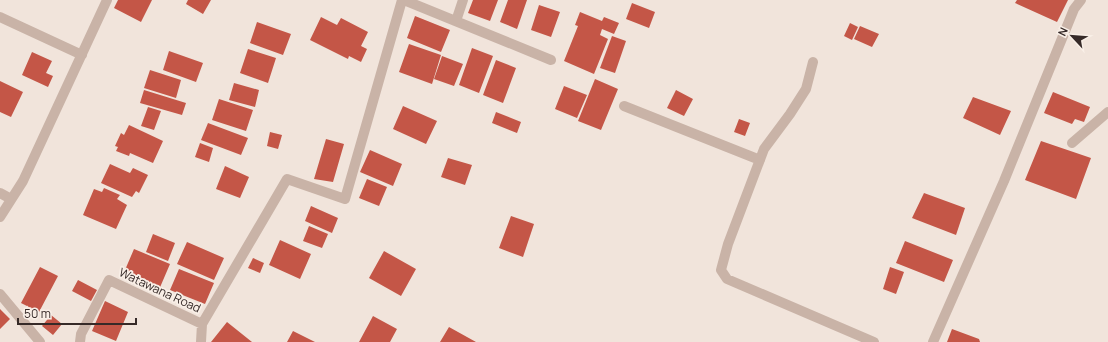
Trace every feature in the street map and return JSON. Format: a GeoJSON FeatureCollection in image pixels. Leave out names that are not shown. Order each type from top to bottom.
{"type":"FeatureCollection","features":[{"type":"Feature","properties":{"kind":"street"},"geometry":{"type":"LineString","coordinates":[[0,217],[23,181],[107,0]]}},
{"type":"Feature","properties":{"kind":"street"},"geometry":{"type":"LineString","coordinates":[[202,324],[287,178],[345,199],[403,0],[551,60]]}},
{"type":"Feature","properties":{"kind":"street"},"geometry":{"type":"LineString","coordinates":[[456,21],[463,0]]}},
{"type":"Feature","properties":{"kind":"street"},"geometry":{"type":"LineString","coordinates":[[934,342],[1004,181],[1074,9],[1081,0]]}},
{"type":"Feature","properties":{"kind":"street"},"geometry":{"type":"LineString","coordinates":[[0,17],[82,55]]}},
{"type":"Feature","properties":{"kind":"street"},"geometry":{"type":"LineString","coordinates":[[813,62],[806,89],[790,114],[764,149],[728,244],[722,270],[727,279],[874,342]]}},
{"type":"Feature","properties":{"kind":"street"},"geometry":{"type":"LineString","coordinates":[[624,106],[760,160]]}},
{"type":"Feature","properties":{"kind":"street"},"geometry":{"type":"LineString","coordinates":[[1072,143],[1108,112]]}},
{"type":"Feature","properties":{"kind":"street"},"geometry":{"type":"LineString","coordinates":[[0,193],[11,199]]}},
{"type":"Feature","properties":{"kind":"street","name":"Watawana Road"},"geometry":{"type":"LineString","coordinates":[[80,342],[81,334],[109,280],[202,324],[201,342]]}},
{"type":"Feature","properties":{"kind":"street"},"geometry":{"type":"LineString","coordinates":[[0,294],[40,342]]}},
{"type":"Feature","properties":{"kind":"building"},"geometry":{"type":"Polygon","coordinates":[[[118,0],[152,0],[141,22],[114,8],[118,0]]]}},
{"type":"Feature","properties":{"kind":"building"},"geometry":{"type":"Polygon","coordinates":[[[188,0],[211,0],[203,14],[186,4],[188,0]]]}},
{"type":"Feature","properties":{"kind":"building"},"geometry":{"type":"Polygon","coordinates":[[[473,0],[498,0],[490,21],[468,13],[473,0]]]}},
{"type":"Feature","properties":{"kind":"building"},"geometry":{"type":"Polygon","coordinates":[[[508,0],[527,0],[517,29],[500,22],[508,0]]]}},
{"type":"Feature","properties":{"kind":"building"},"geometry":{"type":"Polygon","coordinates":[[[1017,0],[1068,0],[1057,22],[1015,3],[1017,0]]]}},
{"type":"Feature","properties":{"kind":"building"},"geometry":{"type":"Polygon","coordinates":[[[632,3],[655,12],[649,28],[626,19],[632,3]]]}},
{"type":"Feature","properties":{"kind":"building"},"geometry":{"type":"Polygon","coordinates":[[[539,5],[560,12],[551,37],[531,30],[539,5]]]}},
{"type":"Feature","properties":{"kind":"building"},"geometry":{"type":"Polygon","coordinates":[[[580,12],[602,21],[604,17],[619,23],[614,34],[602,29],[600,35],[608,39],[594,74],[564,61],[578,26],[575,25],[580,12]]]}},
{"type":"Feature","properties":{"kind":"building"},"geometry":{"type":"Polygon","coordinates":[[[415,16],[450,30],[441,52],[407,38],[415,16]]]}},
{"type":"Feature","properties":{"kind":"building"},"geometry":{"type":"Polygon","coordinates":[[[321,17],[337,25],[341,18],[368,32],[361,46],[367,49],[361,62],[349,56],[348,59],[310,40],[321,17]]]}},
{"type":"Feature","properties":{"kind":"building"},"geometry":{"type":"Polygon","coordinates":[[[257,22],[291,34],[283,55],[250,43],[257,22]]]}},
{"type":"Feature","properties":{"kind":"building"},"geometry":{"type":"Polygon","coordinates":[[[850,23],[858,27],[852,40],[844,36],[850,23]]]}},
{"type":"Feature","properties":{"kind":"building"},"geometry":{"type":"Polygon","coordinates":[[[860,26],[879,34],[872,47],[854,39],[860,26]]]}},
{"type":"Feature","properties":{"kind":"building"},"geometry":{"type":"Polygon","coordinates":[[[612,36],[626,41],[615,73],[600,68],[612,36]]]}},
{"type":"Feature","properties":{"kind":"building"},"geometry":{"type":"Polygon","coordinates":[[[409,44],[441,55],[432,84],[399,72],[409,44]]]}},
{"type":"Feature","properties":{"kind":"building"},"geometry":{"type":"Polygon","coordinates":[[[472,48],[493,56],[479,93],[459,85],[472,48]]]}},
{"type":"Feature","properties":{"kind":"building"},"geometry":{"type":"Polygon","coordinates":[[[248,49],[276,58],[268,83],[240,73],[248,49]]]}},
{"type":"Feature","properties":{"kind":"building"},"geometry":{"type":"Polygon","coordinates":[[[169,51],[203,63],[196,82],[163,70],[169,51]]]}},
{"type":"Feature","properties":{"kind":"building"},"geometry":{"type":"Polygon","coordinates":[[[32,52],[52,61],[46,73],[53,76],[48,87],[22,75],[32,52]]]}},
{"type":"Feature","properties":{"kind":"building"},"geometry":{"type":"Polygon","coordinates":[[[442,56],[463,64],[454,86],[434,79],[442,56]]]}},
{"type":"Feature","properties":{"kind":"building"},"geometry":{"type":"Polygon","coordinates":[[[496,60],[516,68],[503,103],[483,95],[496,60]]]}},
{"type":"Feature","properties":{"kind":"building"},"geometry":{"type":"Polygon","coordinates":[[[150,70],[181,80],[176,98],[144,88],[150,70]]]}},
{"type":"Feature","properties":{"kind":"building"},"geometry":{"type":"Polygon","coordinates":[[[595,79],[618,89],[601,130],[578,121],[595,79]]]}},
{"type":"Feature","properties":{"kind":"building"},"geometry":{"type":"Polygon","coordinates":[[[0,81],[23,92],[11,117],[0,112],[0,81]]]}},
{"type":"Feature","properties":{"kind":"building"},"geometry":{"type":"Polygon","coordinates":[[[234,83],[259,90],[255,107],[229,100],[234,83]]]}},
{"type":"Feature","properties":{"kind":"building"},"geometry":{"type":"Polygon","coordinates":[[[564,86],[587,95],[577,118],[555,109],[564,86]]]}},
{"type":"Feature","properties":{"kind":"building"},"geometry":{"type":"Polygon","coordinates":[[[144,90],[186,103],[182,115],[140,103],[144,90]]]}},
{"type":"Feature","properties":{"kind":"building"},"geometry":{"type":"Polygon","coordinates":[[[676,90],[693,99],[684,116],[667,108],[676,90]]]}},
{"type":"Feature","properties":{"kind":"building"},"geometry":{"type":"Polygon","coordinates":[[[1053,92],[1090,107],[1084,122],[1075,119],[1072,124],[1044,113],[1053,92]]]}},
{"type":"Feature","properties":{"kind":"building"},"geometry":{"type":"Polygon","coordinates":[[[973,97],[1011,111],[1000,135],[963,118],[973,97]]]}},
{"type":"Feature","properties":{"kind":"building"},"geometry":{"type":"Polygon","coordinates":[[[219,99],[253,110],[246,131],[212,120],[219,99]]]}},
{"type":"Feature","properties":{"kind":"building"},"geometry":{"type":"Polygon","coordinates":[[[403,106],[437,121],[426,144],[393,129],[403,106]]]}},
{"type":"Feature","properties":{"kind":"building"},"geometry":{"type":"Polygon","coordinates":[[[148,107],[161,111],[154,130],[141,126],[148,107]]]}},
{"type":"Feature","properties":{"kind":"building"},"geometry":{"type":"Polygon","coordinates":[[[496,112],[521,122],[517,133],[492,123],[496,112]]]}},
{"type":"Feature","properties":{"kind":"building"},"geometry":{"type":"Polygon","coordinates":[[[739,119],[750,123],[745,136],[734,132],[739,119]]]}},
{"type":"Feature","properties":{"kind":"building"},"geometry":{"type":"Polygon","coordinates":[[[208,123],[248,138],[241,155],[201,140],[208,123]]]}},
{"type":"Feature","properties":{"kind":"building"},"geometry":{"type":"Polygon","coordinates":[[[129,125],[163,141],[153,163],[130,153],[129,156],[116,151],[118,147],[115,146],[121,133],[124,135],[129,125]]]}},
{"type":"Feature","properties":{"kind":"building"},"geometry":{"type":"Polygon","coordinates":[[[270,132],[282,135],[278,149],[267,146],[270,132]]]}},
{"type":"Feature","properties":{"kind":"building"},"geometry":{"type":"Polygon","coordinates":[[[326,139],[344,144],[333,182],[314,179],[326,139]]]}},
{"type":"Feature","properties":{"kind":"building"},"geometry":{"type":"Polygon","coordinates":[[[1041,141],[1091,158],[1076,199],[1025,180],[1041,141]]]}},
{"type":"Feature","properties":{"kind":"building"},"geometry":{"type":"Polygon","coordinates":[[[200,143],[213,148],[209,162],[195,157],[200,143]]]}},
{"type":"Feature","properties":{"kind":"building"},"geometry":{"type":"Polygon","coordinates":[[[370,150],[402,164],[393,186],[360,172],[370,150]]]}},
{"type":"Feature","properties":{"kind":"building"},"geometry":{"type":"Polygon","coordinates":[[[448,158],[472,165],[465,185],[441,177],[448,158]]]}},
{"type":"Feature","properties":{"kind":"building"},"geometry":{"type":"Polygon","coordinates":[[[110,164],[130,173],[133,168],[148,175],[139,193],[136,191],[132,197],[101,183],[110,164]]]}},
{"type":"Feature","properties":{"kind":"building"},"geometry":{"type":"Polygon","coordinates":[[[225,166],[249,177],[240,198],[216,189],[225,166]]]}},
{"type":"Feature","properties":{"kind":"building"},"geometry":{"type":"Polygon","coordinates":[[[367,179],[387,187],[379,206],[359,198],[367,179]]]}},
{"type":"Feature","properties":{"kind":"building"},"geometry":{"type":"Polygon","coordinates":[[[104,188],[120,195],[117,199],[127,205],[116,229],[83,215],[94,189],[102,192],[104,188]]]}},
{"type":"Feature","properties":{"kind":"building"},"geometry":{"type":"Polygon","coordinates":[[[924,193],[965,208],[956,235],[912,218],[924,193]]]}},
{"type":"Feature","properties":{"kind":"building"},"geometry":{"type":"Polygon","coordinates":[[[311,206],[338,218],[332,233],[305,221],[311,206]]]}},
{"type":"Feature","properties":{"kind":"building"},"geometry":{"type":"Polygon","coordinates":[[[511,216],[534,224],[523,257],[499,248],[511,216]]]}},
{"type":"Feature","properties":{"kind":"building"},"geometry":{"type":"Polygon","coordinates":[[[309,226],[328,234],[322,248],[303,241],[309,226]]]}},
{"type":"Feature","properties":{"kind":"building"},"geometry":{"type":"Polygon","coordinates":[[[153,234],[175,243],[168,261],[146,252],[153,234]]]}},
{"type":"Feature","properties":{"kind":"building"},"geometry":{"type":"Polygon","coordinates":[[[280,240],[311,254],[300,279],[269,265],[280,240]]]}},
{"type":"Feature","properties":{"kind":"building"},"geometry":{"type":"Polygon","coordinates":[[[905,241],[953,260],[944,282],[896,263],[905,241]]]}},
{"type":"Feature","properties":{"kind":"building"},"geometry":{"type":"Polygon","coordinates":[[[187,242],[224,258],[214,280],[177,264],[187,242]]]}},
{"type":"Feature","properties":{"kind":"building"},"geometry":{"type":"Polygon","coordinates":[[[134,249],[170,264],[158,292],[122,277],[134,249]]]}},
{"type":"Feature","properties":{"kind":"building"},"geometry":{"type":"Polygon","coordinates":[[[384,251],[416,269],[401,296],[369,278],[384,251]]]}},
{"type":"Feature","properties":{"kind":"building"},"geometry":{"type":"Polygon","coordinates":[[[253,258],[264,263],[260,273],[248,268],[253,258]]]}},
{"type":"Feature","properties":{"kind":"building"},"geometry":{"type":"Polygon","coordinates":[[[40,267],[58,276],[39,312],[21,303],[40,267]]]}},
{"type":"Feature","properties":{"kind":"building"},"geometry":{"type":"Polygon","coordinates":[[[890,267],[904,272],[896,294],[883,289],[890,267]]]}},
{"type":"Feature","properties":{"kind":"building"},"geometry":{"type":"Polygon","coordinates":[[[179,269],[214,283],[205,304],[170,290],[179,269]]]}},
{"type":"Feature","properties":{"kind":"building"},"geometry":{"type":"Polygon","coordinates":[[[78,280],[97,290],[91,301],[72,291],[78,280]]]}},
{"type":"Feature","properties":{"kind":"building"},"geometry":{"type":"Polygon","coordinates":[[[105,301],[128,312],[116,341],[92,331],[105,301]]]}},
{"type":"Feature","properties":{"kind":"building"},"geometry":{"type":"Polygon","coordinates":[[[0,309],[10,319],[0,329],[0,309]]]}},
{"type":"Feature","properties":{"kind":"building"},"geometry":{"type":"Polygon","coordinates":[[[51,315],[62,324],[53,335],[42,326],[51,315]]]}},
{"type":"Feature","properties":{"kind":"building"},"geometry":{"type":"Polygon","coordinates":[[[373,316],[397,329],[390,342],[359,342],[373,316]]]}},
{"type":"Feature","properties":{"kind":"building"},"geometry":{"type":"Polygon","coordinates":[[[227,322],[252,342],[211,342],[227,322]]]}},
{"type":"Feature","properties":{"kind":"building"},"geometry":{"type":"Polygon","coordinates":[[[449,327],[476,342],[440,342],[449,327]]]}},
{"type":"Feature","properties":{"kind":"building"},"geometry":{"type":"Polygon","coordinates":[[[952,329],[979,339],[980,342],[947,342],[952,329]]]}},
{"type":"Feature","properties":{"kind":"building"},"geometry":{"type":"Polygon","coordinates":[[[293,331],[315,342],[287,342],[293,331]]]}}]}
